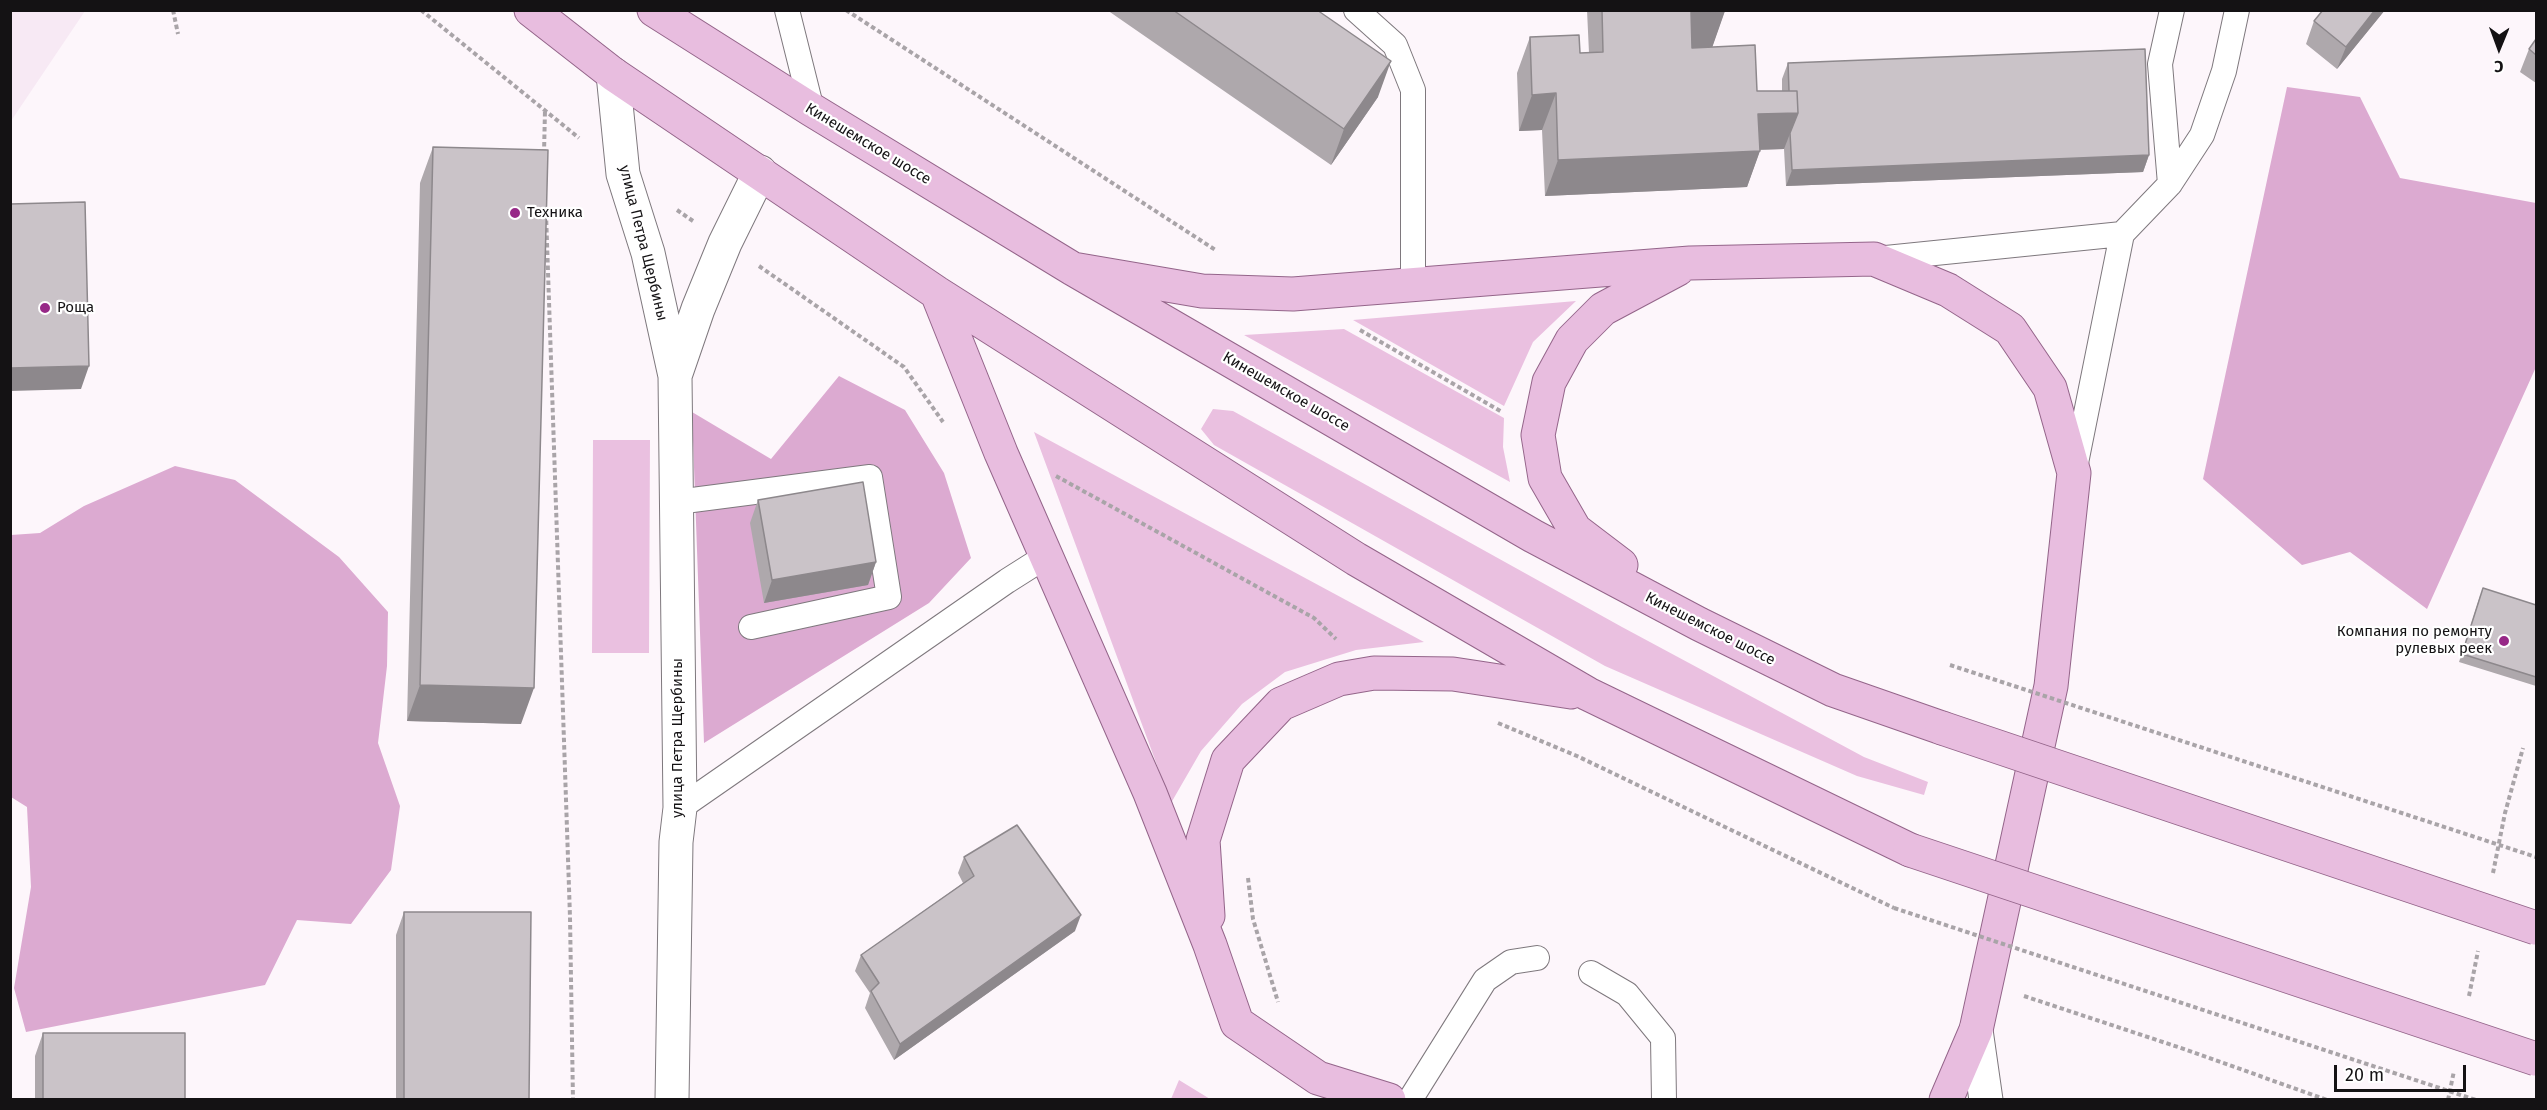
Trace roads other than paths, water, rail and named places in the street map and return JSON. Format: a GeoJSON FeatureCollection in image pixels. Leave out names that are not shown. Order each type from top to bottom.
{"type":"FeatureCollection","features":[{"type":"Feature","properties":{"kind":"main road"},"geometry":{"type":"LineString","coordinates":[[531,10],[613,74],[760,171],[937,293],[1356,559],[1588,694],[1910,850],[2536,1059]]}},
{"type":"Feature","properties":{"kind":"main road","name":"Кинешемское шоссе"},"geometry":{"type":"LineString","coordinates":[[654,10],[812,110],[1073,268],[1533,536],[1699,624],[1833,690],[2536,928]]}},
{"type":"Feature","properties":{"kind":"main road"},"geometry":{"type":"LineString","coordinates":[[1073,268],[1202,291],[1293,294],[1690,263],[1874,259],[1948,290],[2010,329],[2050,388],[2074,473],[2052,686],[1976,1030],[1946,1100]]}},
{"type":"Feature","properties":{"kind":"main road"},"geometry":{"type":"LineString","coordinates":[[1690,263],[1603,309],[1572,340],[1549,382],[1538,435],[1545,478],[1575,530],[1699,624]]}},
{"type":"Feature","properties":{"kind":"main road"},"geometry":{"type":"LineString","coordinates":[[937,293],[1001,453],[1048,555],[1150,793],[1210,945],[1237,1023],[1318,1078],[1389,1100]]}},
{"type":"Feature","properties":{"kind":"main road"},"geometry":{"type":"LineString","coordinates":[[1210,945],[1203,840],[1228,760],[1281,704],[1340,679],[1374,673],[1453,674],[1588,694]]}},
{"type":"Feature","properties":{"kind":"street","name":"улица Петра Щербины"},"geometry":{"type":"LineString","coordinates":[[613,74],[623,174],[648,253],[675,376],[680,808],[676,842],[672,1100]]}},
{"type":"Feature","properties":{"kind":"street","name":"улица Петра Щербины"},"geometry":{"type":"LineString","coordinates":[[675,376],[698,309],[725,243],[760,171]]}},
{"type":"Feature","properties":{"kind":"street"},"geometry":{"type":"LineString","coordinates":[[1976,1030],[1986,1100]]}},
{"type":"Feature","properties":{"kind":"lane"},"geometry":{"type":"LineString","coordinates":[[787,10],[812,110]]}},
{"type":"Feature","properties":{"kind":"lane"},"geometry":{"type":"LineString","coordinates":[[1356,10],[1395,45],[1413,90],[1413,285]]}},
{"type":"Feature","properties":{"kind":"lane"},"geometry":{"type":"LineString","coordinates":[[2170,184],[2160,64],[2172,10]]}},
{"type":"Feature","properties":{"kind":"lane"},"geometry":{"type":"LineString","coordinates":[[2074,473],[2122,234],[2170,184],[2202,135],[2223,71],[2237,10]]}},
{"type":"Feature","properties":{"kind":"lane"},"geometry":{"type":"LineString","coordinates":[[1874,259],[2122,234]]}},
{"type":"Feature","properties":{"kind":"lane"},"geometry":{"type":"LineString","coordinates":[[677,502],[870,477],[889,597],[751,627]]}},
{"type":"Feature","properties":{"kind":"lane"},"geometry":{"type":"LineString","coordinates":[[680,808],[1007,581],[1048,555]]}},
{"type":"Feature","properties":{"kind":"lane"},"geometry":{"type":"LineString","coordinates":[[1410,1100],[1485,980],[1511,962],[1537,958]]}},
{"type":"Feature","properties":{"kind":"lane"},"geometry":{"type":"LineString","coordinates":[[1591,973],[1627,994],[1663,1038],[1664,1100]]}},
{"type":"Feature","properties":{"kind":"place","name":"Техника"},"geometry":{"type":"Point","coordinates":[515,213]}},
{"type":"Feature","properties":{"kind":"place","name":"Роща"},"geometry":{"type":"Point","coordinates":[45,308]}},
{"type":"Feature","properties":{"kind":"place","name":"Компания по ремонту рулевых реек"},"geometry":{"type":"Point","coordinates":[2504,641]}}]}
